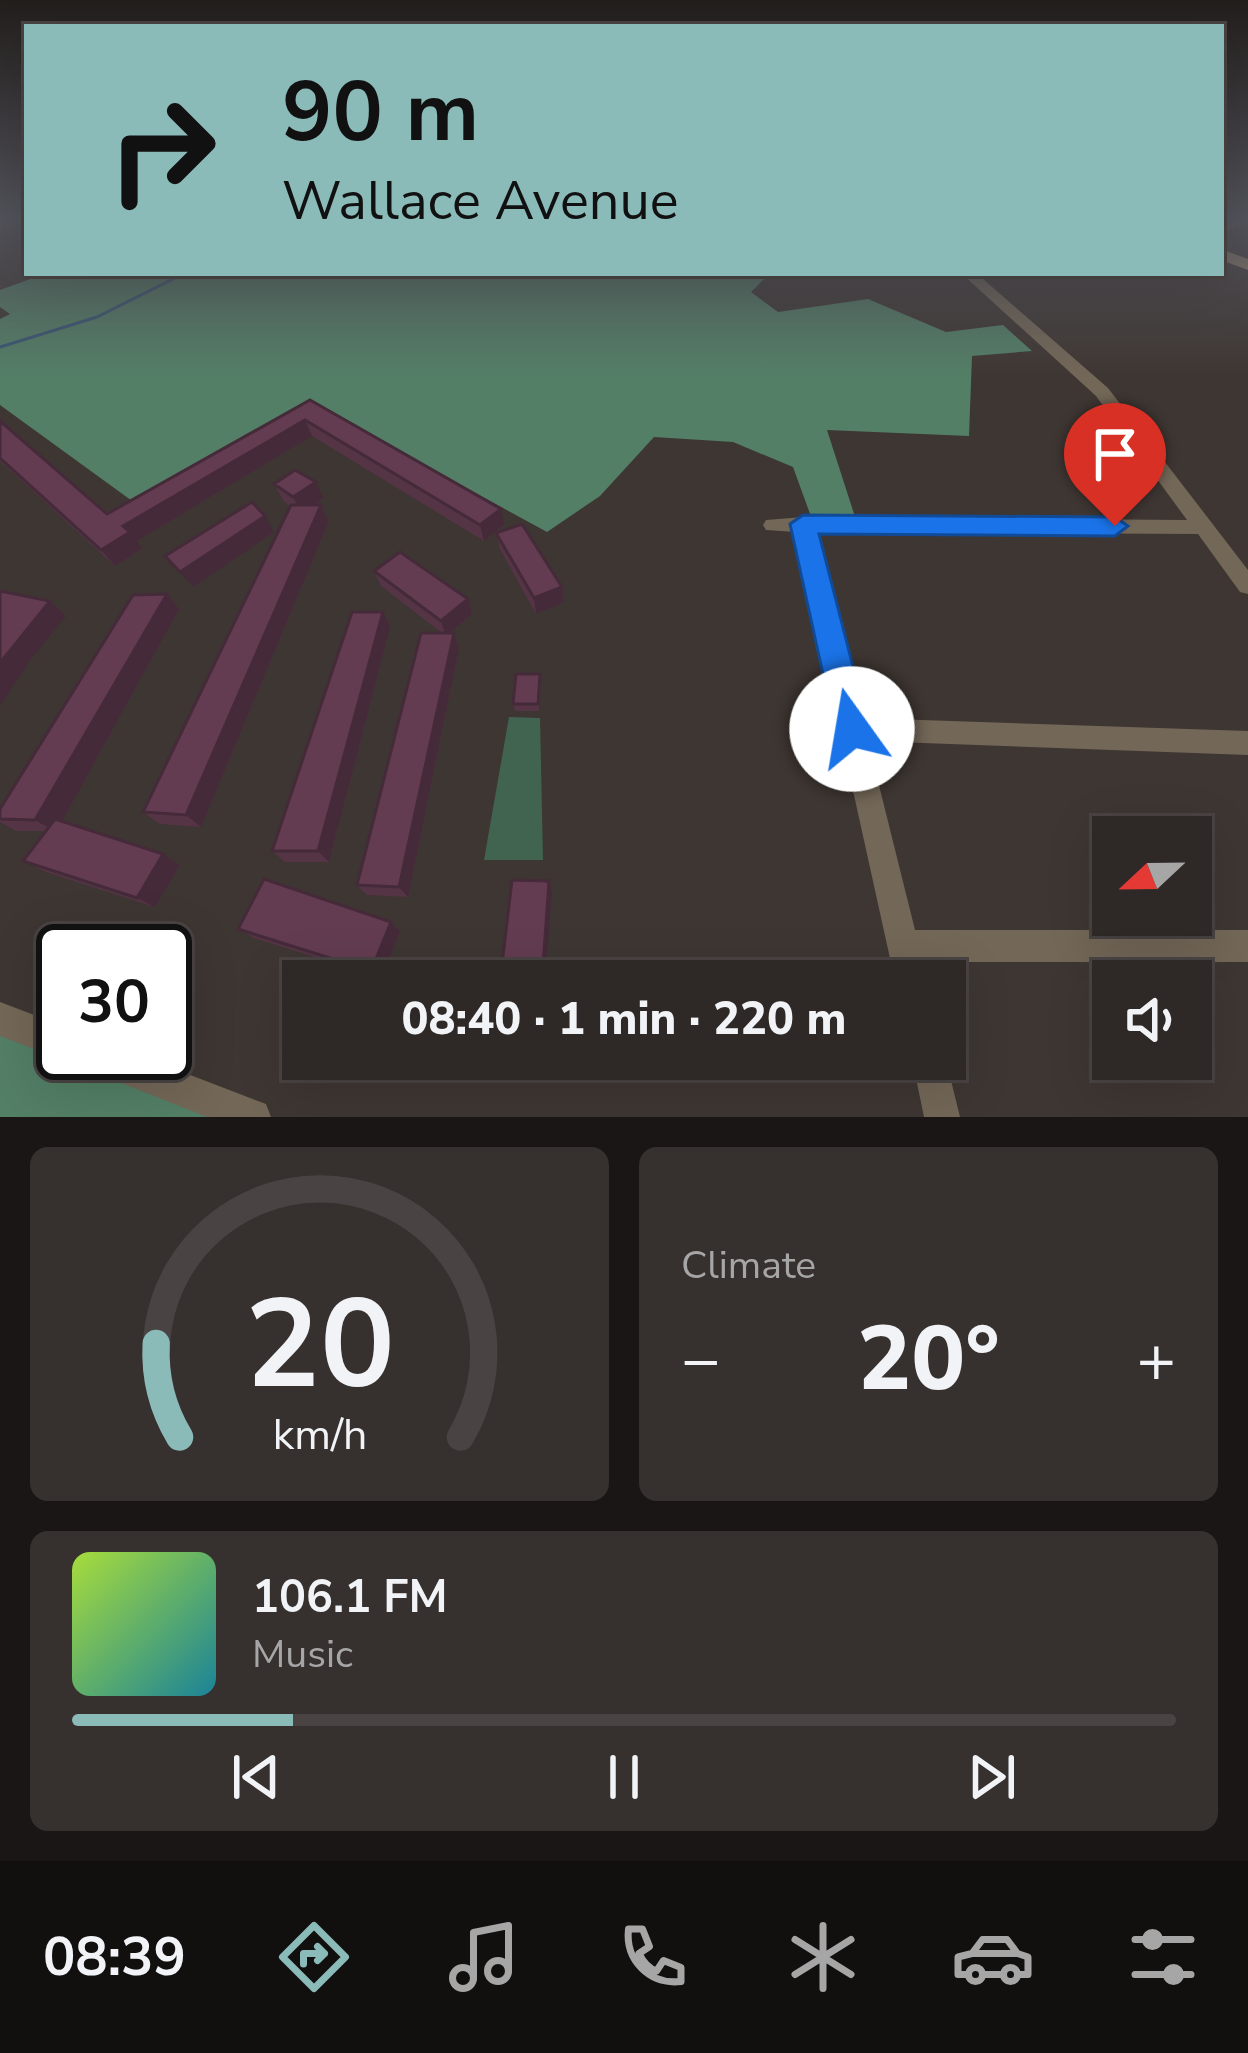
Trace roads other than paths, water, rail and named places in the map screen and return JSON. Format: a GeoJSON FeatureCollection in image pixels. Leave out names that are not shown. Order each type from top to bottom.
{"type":"FeatureCollection","features":[{"type":"Feature","properties":{"kind":"street"},"geometry":{"type":"LineString","coordinates":[[971,276],[1102,392],[1248,586]]}},
{"type":"Feature","properties":{"kind":"street"},"geometry":{"type":"LineString","coordinates":[[803,524],[906,960]]}},
{"type":"Feature","properties":{"kind":"street"},"geometry":{"type":"LineString","coordinates":[[773,525],[1204,527]]}},
{"type":"Feature","properties":{"kind":"street"},"geometry":{"type":"LineString","coordinates":[[852,729],[1248,743]]}},
{"type":"Feature","properties":{"kind":"street"},"geometry":{"type":"LineString","coordinates":[[903,946],[1248,946]]}},
{"type":"Feature","properties":{"kind":"street"},"geometry":{"type":"LineString","coordinates":[[0,1019],[36,1033]]}},
{"type":"Feature","properties":{"kind":"street"},"geometry":{"type":"LineString","coordinates":[[158,1080],[253,1117]]}},
{"type":"Feature","properties":{"kind":"street"},"geometry":{"type":"LineString","coordinates":[[933,1080],[942,1117]]}},
{"type":"Feature","properties":{"kind":"waterway"},"geometry":{"type":"LineString","coordinates":[[0,347],[97,317],[179,276]]}}]}
